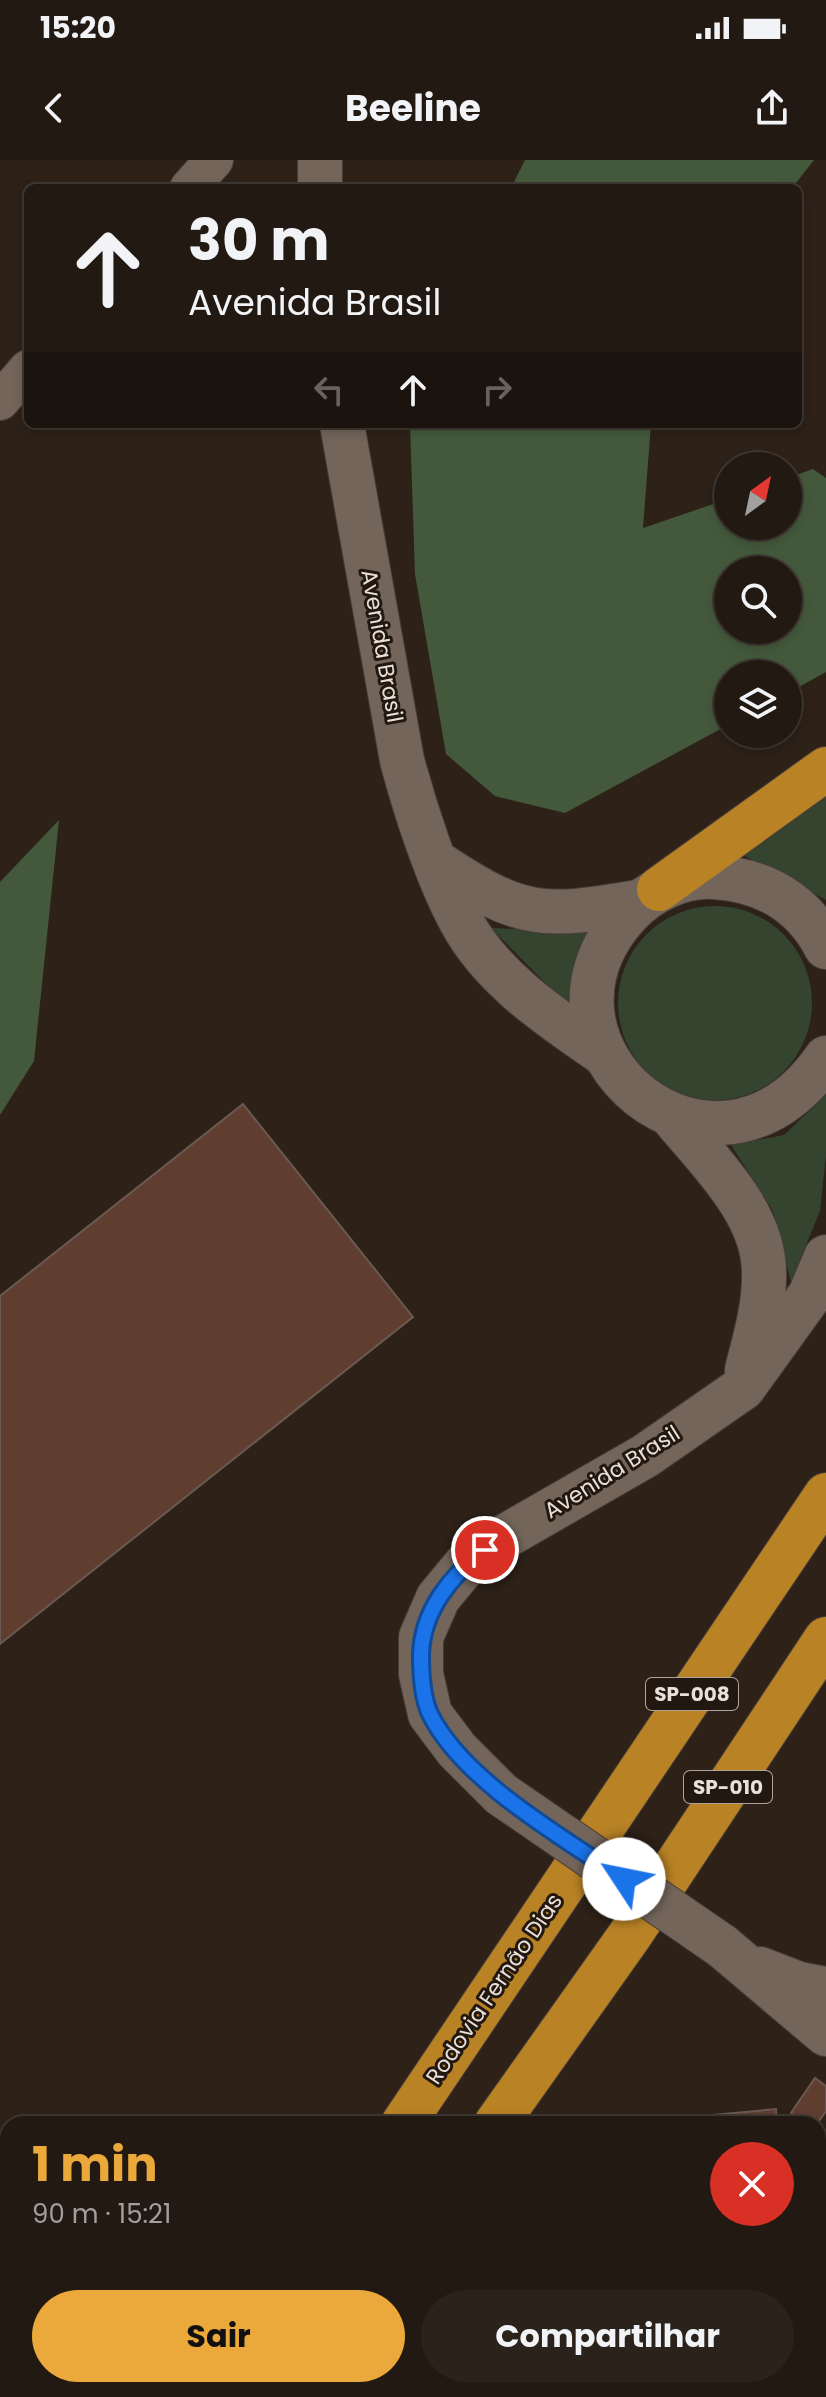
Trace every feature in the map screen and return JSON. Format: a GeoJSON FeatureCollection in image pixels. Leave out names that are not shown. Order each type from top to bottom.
{"type":"FeatureCollection","features":[{"type":"Feature","properties":{"kind":"highway"},"geometry":{"type":"LineString","coordinates":[[649,895],[826,769]]}},
{"type":"Feature","properties":{"kind":"highway","name":"Rodovia Fernão Dias"},"geometry":{"type":"LineString","coordinates":[[408,2116],[826,1495]]}},
{"type":"Feature","properties":{"kind":"highway","name":"SP-010"},"geometry":{"type":"LineString","coordinates":[[502,2116],[630,1935],[826,1639]]}},
{"type":"Feature","properties":{"kind":"main road"},"geometry":{"type":"LineString","coordinates":[[320,160],[320,184]]}},
{"type":"Feature","properties":{"kind":"main road","name":"Avenida Brasil"},"geometry":{"type":"LineString","coordinates":[[343,428],[402,760],[415,808],[461,922],[488,959],[531,1001],[604,1054]]}},
{"type":"Feature","properties":{"kind":"main road"},"geometry":{"type":"LineString","coordinates":[[439,864],[486,895],[527,911],[571,913],[649,895],[700,876],[743,879],[782,895],[814,924],[826,947]]}},
{"type":"Feature","properties":{"kind":"main road"},"geometry":{"type":"LineString","coordinates":[[649,895],[611,933],[594,972],[592,1014],[604,1054],[621,1080],[644,1101],[671,1115],[707,1124],[744,1121],[778,1108],[807,1085],[826,1058]]}},
{"type":"Feature","properties":{"kind":"main road"},"geometry":{"type":"LineString","coordinates":[[671,1115],[733,1191],[753,1227],[764,1270],[761,1310],[743,1388]]}},
{"type":"Feature","properties":{"kind":"main road","name":"Avenida Brasil"},"geometry":{"type":"LineString","coordinates":[[734,1955],[501,1794],[457,1750],[430,1714],[421,1674],[421,1637],[438,1598],[467,1563],[504,1537],[645,1456],[743,1388],[810,1295],[826,1257]]}},
{"type":"Feature","properties":{"kind":"main road"},"geometry":{"type":"LineString","coordinates":[[734,1955],[799,1984],[826,1989]]}},
{"type":"Feature","properties":{"kind":"main road"},"geometry":{"type":"LineString","coordinates":[[734,1955],[826,2034]]}},
{"type":"Feature","properties":{"kind":"street"},"geometry":{"type":"LineString","coordinates":[[193,184],[214,160]]}},
{"type":"Feature","properties":{"kind":"street"},"geometry":{"type":"LineString","coordinates":[[0,401],[24,374]]}},
{"type":"Feature","properties":{"kind":"green space"},"geometry":{"type":"Polygon","coordinates":[[[525,160],[814,160],[795,184],[513,184],[525,160]]]}},
{"type":"Feature","properties":{"kind":"green space"},"geometry":{"type":"Polygon","coordinates":[[[410,428],[651,428],[643,528],[714,504],[714,540],[802,540],[802,473],[813,469],[826,478],[826,672],[802,685],[802,660],[714,660],[714,733],[565,813],[495,796],[446,754],[415,574],[410,428]]]}},
{"type":"Feature","properties":{"kind":"green space"},"geometry":{"type":"Polygon","coordinates":[[[826,791],[826,900],[739,853],[826,791]]]}},
{"type":"Feature","properties":{"kind":"green space"},"geometry":{"type":"Polygon","coordinates":[[[59,820],[34,1061],[0,1115],[0,882],[59,820]]]}},
{"type":"Feature","properties":{"kind":"green space"},"geometry":{"type":"Polygon","coordinates":[[[715,906],[752,913],[784,934],[805,966],[812,1003],[805,1040],[784,1072],[752,1093],[715,1100],[678,1093],[646,1072],[625,1040],[618,1003],[625,966],[646,934],[678,913],[715,906]]]}},
{"type":"Feature","properties":{"kind":"green space"},"geometry":{"type":"Polygon","coordinates":[[[491,928],[588,932],[567,1005],[491,928]]]}},
{"type":"Feature","properties":{"kind":"green space"},"geometry":{"type":"Polygon","coordinates":[[[826,1095],[826,1155],[820,1211],[791,1282],[773,1211],[731,1145],[784,1135],[826,1095]]]}},
{"type":"Feature","properties":{"kind":"building"},"geometry":{"type":"Polygon","coordinates":[[[243,1104],[413,1317],[0,1644],[0,1296],[243,1104]]]}},
{"type":"Feature","properties":{"kind":"building"},"geometry":{"type":"Polygon","coordinates":[[[815,2078],[826,2086],[826,2111],[823,2116],[795,2116],[791,2113],[815,2078]]]}},
{"type":"Feature","properties":{"kind":"building"},"geometry":{"type":"Polygon","coordinates":[[[776,2109],[776,2116],[713,2116],[776,2109]]]}},
{"type":"Feature","properties":{"kind":"route"},"geometry":{"type":"LineString","coordinates":[[485,1550],[467,1563],[438,1598],[421,1637],[421,1674],[430,1714],[457,1750],[501,1794],[624,1879]]}}]}
